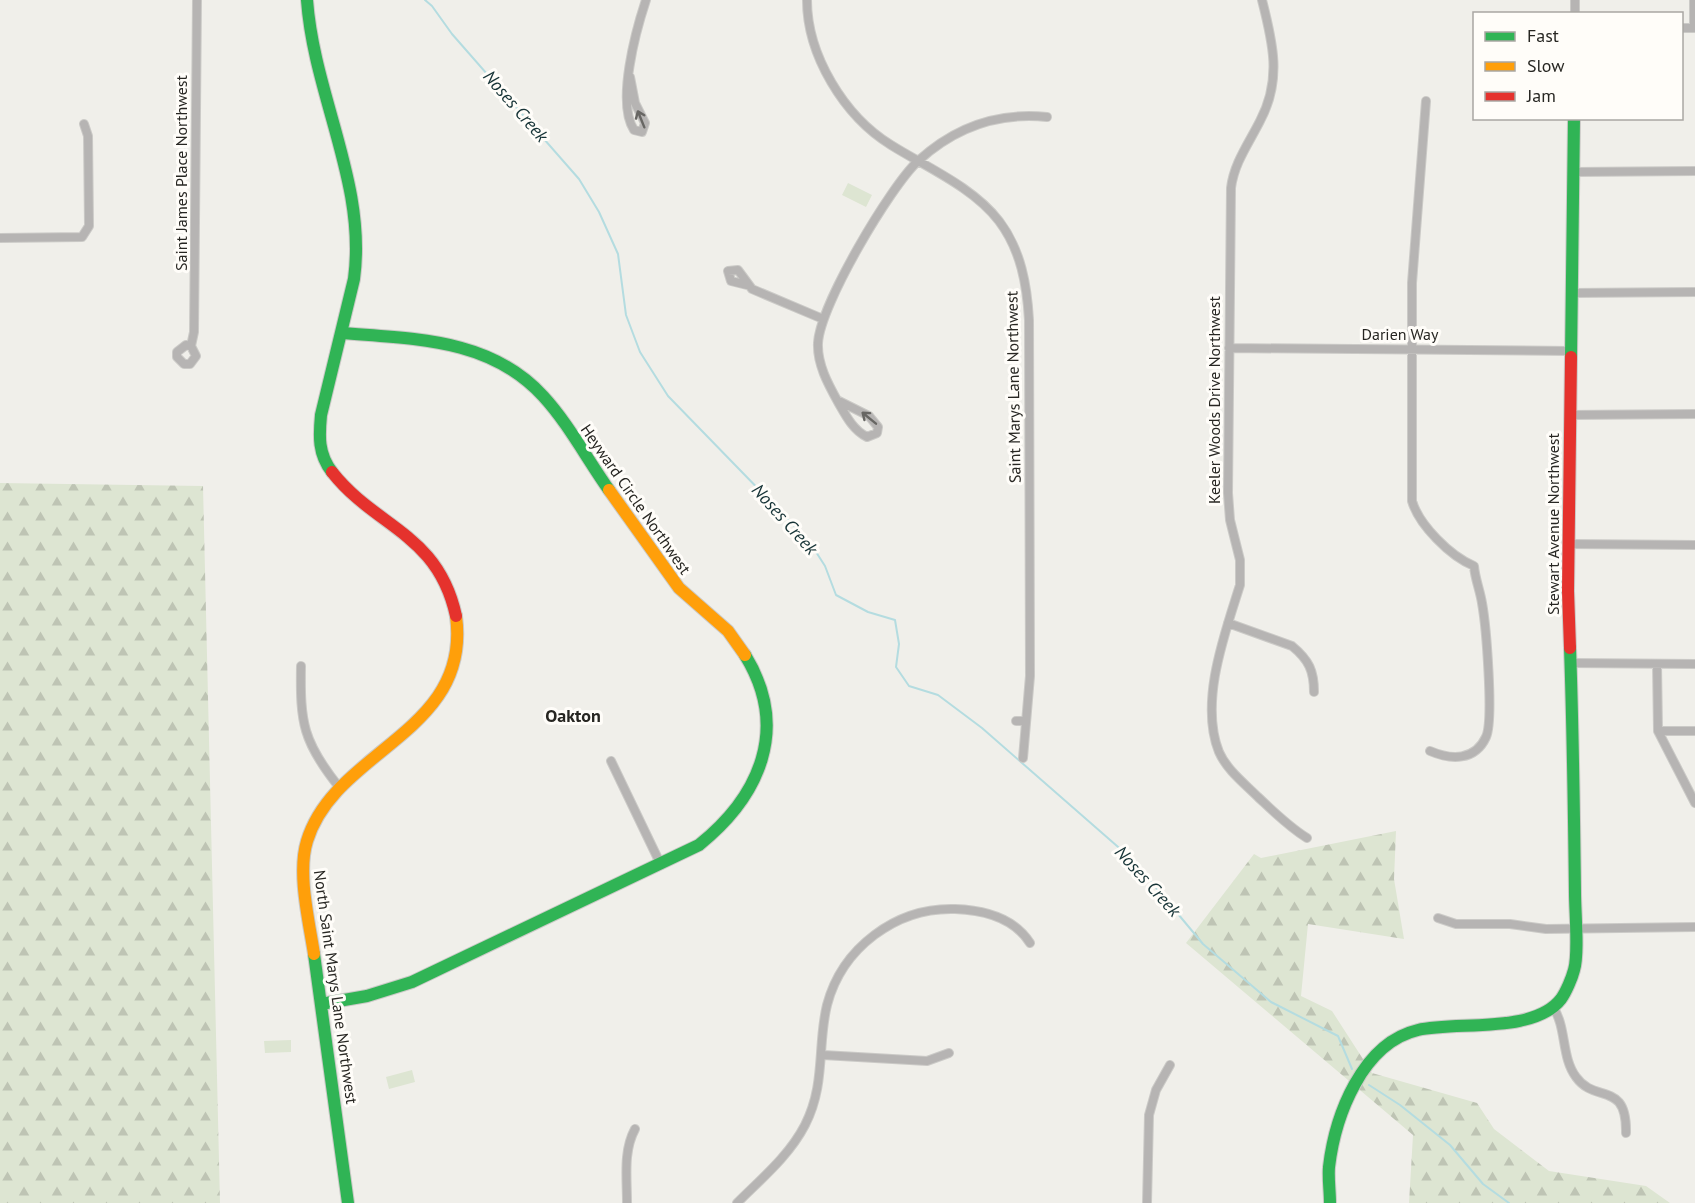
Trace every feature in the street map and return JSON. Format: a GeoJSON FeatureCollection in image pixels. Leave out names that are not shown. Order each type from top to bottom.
{"type":"FeatureCollection","features":[{"type":"Feature","properties":{"kind":"street","name":"Saint James Place Northwest"},"geometry":{"type":"LineString","coordinates":[[191,346],[194,332],[197,0]]}},
{"type":"Feature","properties":{"kind":"street","name":"North Saint Marys Lane Northwest"},"geometry":{"type":"LineString","coordinates":[[307,0],[313,52],[350,181],[356,222],[355,275],[320,420],[319,444],[324,461],[341,483],[415,541],[433,560],[451,593],[457,627],[452,671],[443,692],[429,713],[409,733],[339,787],[314,821],[303,861],[348,1203]]}},
{"type":"Feature","properties":{"kind":"street"},"geometry":{"type":"LineString","coordinates":[[630,78],[635,103],[645,123],[642,132],[634,130],[626,112],[630,78],[646,0]]}},
{"type":"Feature","properties":{"kind":"street","name":"Saint Marys Lane Northwest"},"geometry":{"type":"LineString","coordinates":[[807,0],[809,22],[816,49],[843,98],[868,128],[968,194],[996,217],[1014,247],[1026,284],[1029,320],[1030,676],[1023,758]]}},
{"type":"Feature","properties":{"kind":"street","name":"Keeler Woods Drive Northwest"},"geometry":{"type":"LineString","coordinates":[[1262,0],[1273,43],[1275,73],[1265,112],[1232,177],[1228,510],[1241,572],[1215,669],[1214,724],[1220,752],[1232,772],[1293,830],[1307,838]]}},
{"type":"Feature","properties":{"kind":"street"},"geometry":{"type":"LineString","coordinates":[[1694,0],[1694,28]]}},
{"type":"Feature","properties":{"kind":"street"},"geometry":{"type":"LineString","coordinates":[[1426,101],[1426,128],[1412,283],[1412,501],[1424,525],[1464,562],[1474,566],[1483,605],[1489,723],[1483,743],[1466,756],[1443,757],[1430,751]]}},
{"type":"Feature","properties":{"kind":"street"},"geometry":{"type":"LineString","coordinates":[[837,400],[869,416],[878,427],[877,433],[867,437],[861,434],[837,400],[819,358],[819,339],[823,320],[861,245],[890,198],[918,161],[951,137],[982,122],[1017,115],[1047,117]]}},
{"type":"Feature","properties":{"kind":"street","name":"Stewart Avenue Northwest"},"geometry":{"type":"LineString","coordinates":[[1553,1007],[1567,990],[1573,975],[1575,929],[1568,544],[1574,120]]}},
{"type":"Feature","properties":{"kind":"street"},"geometry":{"type":"LineString","coordinates":[[0,238],[82,237],[85,235],[89,226],[88,131],[84,124]]}},
{"type":"Feature","properties":{"kind":"street"},"geometry":{"type":"LineString","coordinates":[[1574,172],[1695,171]]}},
{"type":"Feature","properties":{"kind":"street"},"geometry":{"type":"LineString","coordinates":[[747,285],[796,310],[823,320]]}},
{"type":"Feature","properties":{"kind":"street"},"geometry":{"type":"LineString","coordinates":[[1572,293],[1695,292]]}},
{"type":"Feature","properties":{"kind":"street","name":"Heyward Circle Northwest"},"geometry":{"type":"LineString","coordinates":[[321,1004],[367,996],[412,982],[699,845],[719,831],[747,798],[760,771],[764,750],[765,712],[760,684],[744,651],[721,624],[675,584],[544,397],[514,368],[484,352],[460,345],[342,333]]}},
{"type":"Feature","properties":{"kind":"street","name":"Darien Way"},"geometry":{"type":"LineString","coordinates":[[1229,348],[1571,351]]}},
{"type":"Feature","properties":{"kind":"street"},"geometry":{"type":"LineString","coordinates":[[1569,415],[1695,414]]}},
{"type":"Feature","properties":{"kind":"street"},"geometry":{"type":"LineString","coordinates":[[1568,544],[1695,545]]}},
{"type":"Feature","properties":{"kind":"street"},"geometry":{"type":"LineString","coordinates":[[1228,623],[1292,646],[1312,668],[1314,692]]}},
{"type":"Feature","properties":{"kind":"street"},"geometry":{"type":"LineString","coordinates":[[1571,663],[1695,664]]}},
{"type":"Feature","properties":{"kind":"street"},"geometry":{"type":"LineString","coordinates":[[1657,663],[1658,731],[1695,803]]}},
{"type":"Feature","properties":{"kind":"street"},"geometry":{"type":"LineString","coordinates":[[301,666],[302,718],[307,739],[317,759],[339,787]]}},
{"type":"Feature","properties":{"kind":"street"},"geometry":{"type":"LineString","coordinates":[[1016,721],[1026,722]]}},
{"type":"Feature","properties":{"kind":"street"},"geometry":{"type":"LineString","coordinates":[[1658,731],[1695,731]]}},
{"type":"Feature","properties":{"kind":"street"},"geometry":{"type":"LineString","coordinates":[[611,761],[661,865]]}},
{"type":"Feature","properties":{"kind":"street"},"geometry":{"type":"LineString","coordinates":[[736,1203],[784,1155],[798,1137],[814,1104],[823,1055],[827,1005],[837,979],[859,948],[887,927],[926,912],[969,910],[1011,922],[1030,943]]}},
{"type":"Feature","properties":{"kind":"street"},"geometry":{"type":"LineString","coordinates":[[1438,918],[1456,924],[1575,929],[1695,927]]}},
{"type":"Feature","properties":{"kind":"street"},"geometry":{"type":"LineString","coordinates":[[1330,1203],[1330,1159],[1346,1105],[1358,1076],[1381,1050],[1399,1037],[1417,1030],[1527,1019],[1553,1007],[1562,1028],[1573,1074],[1580,1082],[1608,1094],[1621,1104],[1625,1113],[1626,1133]]}},
{"type":"Feature","properties":{"kind":"street"},"geometry":{"type":"LineString","coordinates":[[823,1055],[927,1061],[949,1053]]}},
{"type":"Feature","properties":{"kind":"street"},"geometry":{"type":"LineString","coordinates":[[1147,1203],[1150,1111],[1156,1090],[1170,1065]]}},
{"type":"Feature","properties":{"kind":"street"},"geometry":{"type":"LineString","coordinates":[[627,1203],[626,1161],[628,1145],[635,1129]]}},
{"type":"Feature","properties":{"kind":"green space"},"geometry":{"type":"Polygon","coordinates":[[[848,183],[872,195],[866,207],[842,195],[848,183]]]}},
{"type":"Feature","properties":{"kind":"green space"},"geometry":{"type":"Polygon","coordinates":[[[0,483],[203,486],[220,1203],[0,1203],[0,483]]]}},
{"type":"Feature","properties":{"kind":"green space"},"geometry":{"type":"Polygon","coordinates":[[[1396,831],[1394,879],[1404,939],[1308,924],[1301,996],[1332,1011],[1372,1073],[1477,1103],[1494,1129],[1549,1171],[1646,1186],[1670,1203],[1409,1203],[1413,1135],[1186,943],[1254,854],[1261,858],[1396,831]]]}},
{"type":"Feature","properties":{"kind":"green space"},"geometry":{"type":"Polygon","coordinates":[[[291,1040],[291,1052],[265,1053],[264,1041],[291,1040]]]}},
{"type":"Feature","properties":{"kind":"green space"},"geometry":{"type":"Polygon","coordinates":[[[412,1070],[415,1082],[389,1089],[386,1077],[412,1070]]]}},
{"type":"Feature","properties":{"kind":"waterway","name":"Noses Creek"},"geometry":{"type":"LineString","coordinates":[[425,0],[579,179],[599,212],[618,254],[626,315],[640,352],[668,396],[809,541],[825,566],[836,595],[868,612],[895,620],[899,644],[896,667],[909,686],[938,695],[982,728],[1133,860],[1203,944],[1271,1002],[1338,1036],[1352,1069]]}},
{"type":"Feature","properties":{"kind":"waterway","name":"Noses Creek"},"geometry":{"type":"LineString","coordinates":[[1369,1085],[1400,1105],[1450,1145],[1483,1184],[1509,1203]]}},
{"type":"Feature","properties":{"kind":"traffic: fast"},"geometry":{"type":"LineString","coordinates":[[307,0],[319,71],[347,174],[356,244],[354,279],[321,415],[322,452],[332,472]]}},
{"type":"Feature","properties":{"kind":"traffic: fast"},"geometry":{"type":"LineString","coordinates":[[1571,357],[1574,120]]}},
{"type":"Feature","properties":{"kind":"traffic: fast"},"geometry":{"type":"LineString","coordinates":[[342,333],[396,337],[450,345],[475,352],[499,363],[522,377],[543,396],[569,429],[609,490]]}},
{"type":"Feature","properties":{"kind":"traffic: fast"},"geometry":{"type":"LineString","coordinates":[[1330,1203],[1329,1167],[1338,1126],[1355,1084],[1381,1050],[1398,1038],[1418,1030],[1514,1022],[1533,1017],[1549,1010],[1561,999],[1569,985],[1577,944],[1570,648]]}},
{"type":"Feature","properties":{"kind":"traffic: fast"},"geometry":{"type":"LineString","coordinates":[[321,1004],[367,996],[412,982],[699,845],[738,805],[752,783],[762,759],[766,734],[765,709],[758,682],[745,655]]}},
{"type":"Feature","properties":{"kind":"traffic: fast"},"geometry":{"type":"LineString","coordinates":[[314,954],[348,1203]]}},
{"type":"Feature","properties":{"kind":"traffic: slow"},"geometry":{"type":"LineString","coordinates":[[609,490],[679,588],[728,631],[745,655]]}},
{"type":"Feature","properties":{"kind":"traffic: slow"},"geometry":{"type":"LineString","coordinates":[[314,954],[303,868],[307,841],[322,810],[344,783],[398,738],[423,714],[443,688],[455,655],[456,616]]}},
{"type":"Feature","properties":{"kind":"traffic: jam"},"geometry":{"type":"LineString","coordinates":[[1570,648],[1568,591],[1571,357]]}},
{"type":"Feature","properties":{"kind":"traffic: jam"},"geometry":{"type":"LineString","coordinates":[[332,472],[349,491],[404,534],[435,566],[447,588],[456,616]]}},
{"type":"Feature","properties":{"kind":"district","name":"Oakton"},"geometry":{"type":"Point","coordinates":[573,715]}}]}
